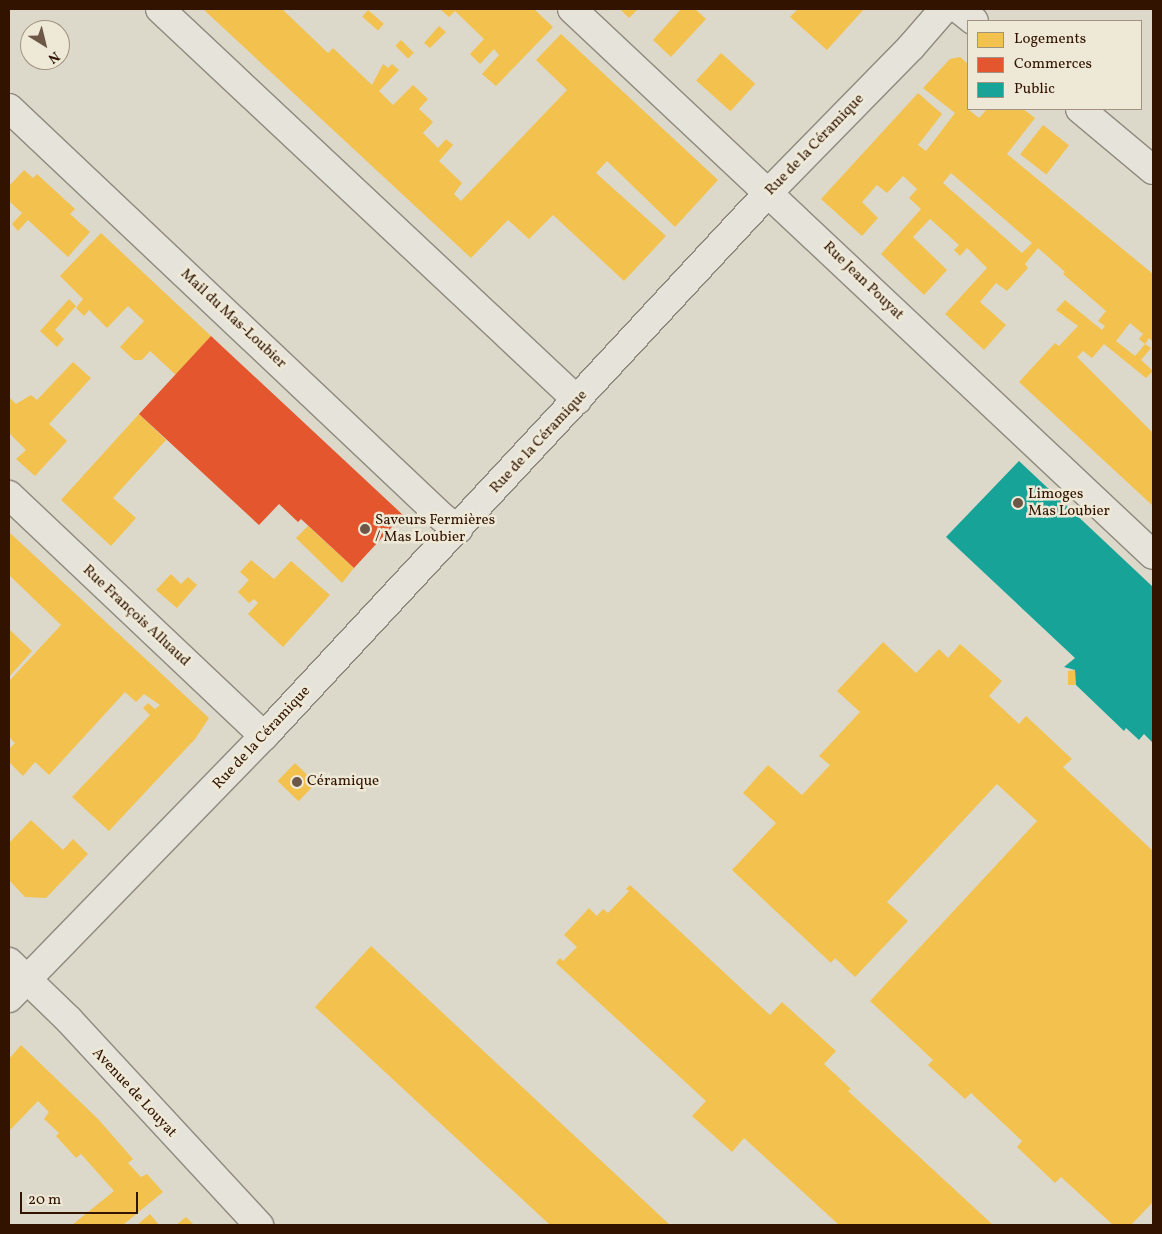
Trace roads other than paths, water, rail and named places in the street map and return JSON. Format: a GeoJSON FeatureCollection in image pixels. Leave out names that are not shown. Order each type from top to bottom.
{"type":"FeatureCollection","features":[{"type":"Feature","properties":{"kind":"street"},"geometry":{"type":"LineString","coordinates":[[160,9],[577,400]]}},
{"type":"Feature","properties":{"kind":"street","name":"Rue Jean Pouyat"},"geometry":{"type":"LineString","coordinates":[[572,9],[769,192],[1153,555]]}},
{"type":"Feature","properties":{"kind":"street","name":"Rue de la Céramique"},"geometry":{"type":"LineString","coordinates":[[15,980],[264,736],[459,529],[769,192],[911,47],[944,9]]}},
{"type":"Feature","properties":{"kind":"street"},"geometry":{"type":"LineString","coordinates":[[959,9],[973,20]]}},
{"type":"Feature","properties":{"kind":"street","name":"Mail du Mas-Loubier"},"geometry":{"type":"LineString","coordinates":[[9,108],[436,511],[459,529]]}},
{"type":"Feature","properties":{"kind":"street"},"geometry":{"type":"LineString","coordinates":[[1081,110],[1153,170]]}},
{"type":"Feature","properties":{"kind":"street","name":"Rue François Alluaud"},"geometry":{"type":"LineString","coordinates":[[9,495],[264,736]]}},
{"type":"Feature","properties":{"kind":"street","name":"Avenue de Louyat"},"geometry":{"type":"LineString","coordinates":[[15,980],[69,1020],[258,1225]]}},
{"type":"Feature","properties":{"kind":"place","name":"Limoges Mas Loubier"},"geometry":{"type":"Point","coordinates":[1018,503]}},
{"type":"Feature","properties":{"kind":"place","name":"Saveurs Fermières / Mas Loubier"},"geometry":{"type":"Point","coordinates":[365,529]}},
{"type":"Feature","properties":{"kind":"place","name":"Céramique"},"geometry":{"type":"Point","coordinates":[297,782]}}]}
